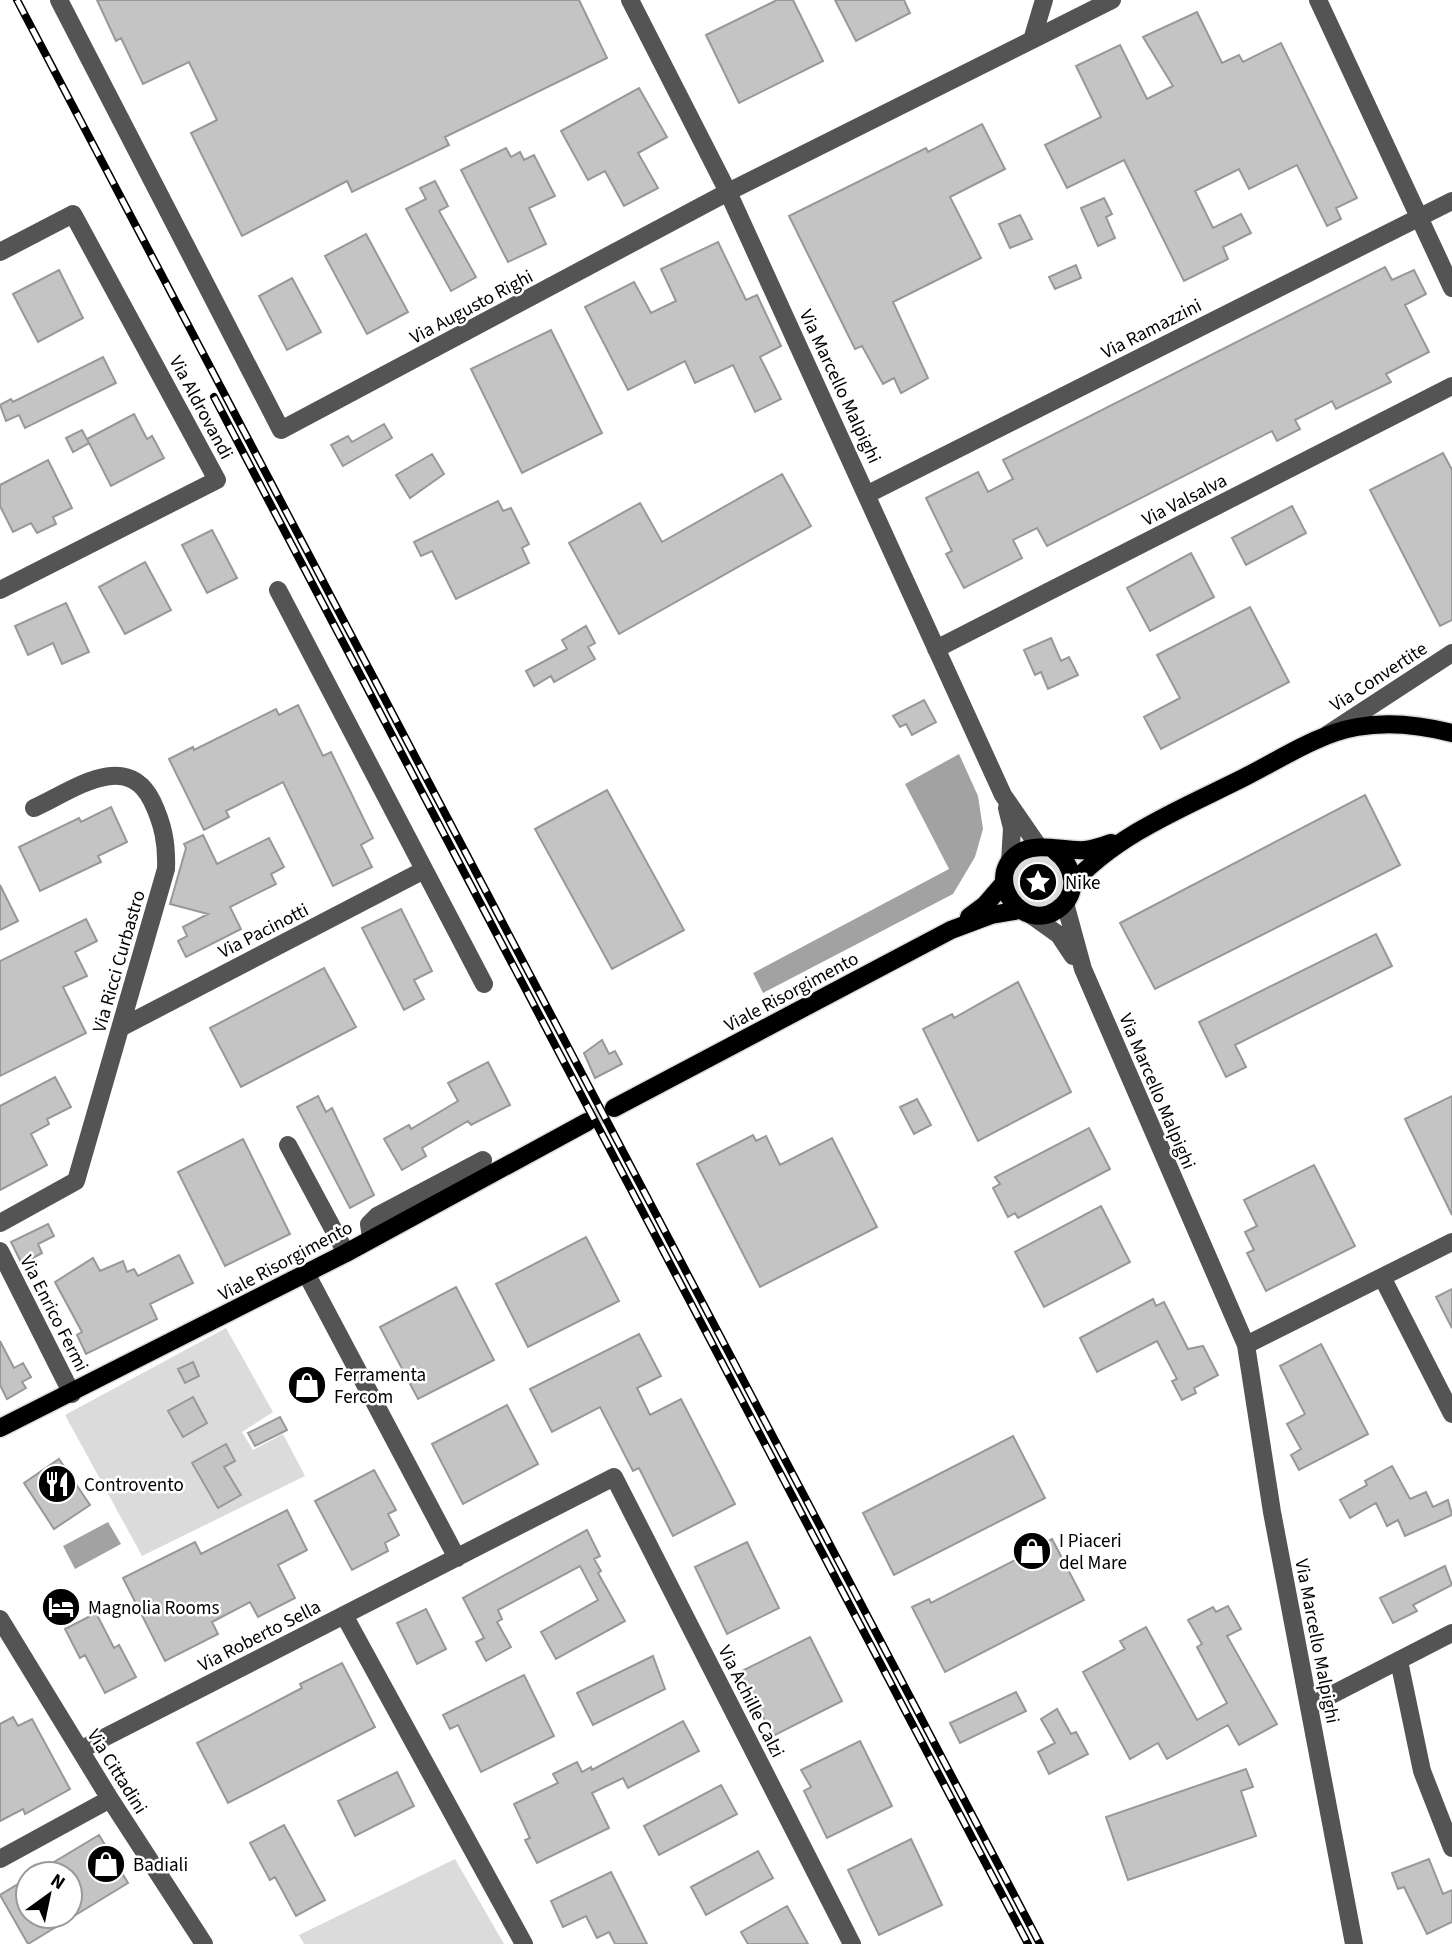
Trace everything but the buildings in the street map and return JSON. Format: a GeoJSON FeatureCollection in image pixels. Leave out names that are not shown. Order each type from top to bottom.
{"type":"FeatureCollection","features":[{"type":"Feature","properties":{"kind":"main road"},"geometry":{"type":"LineString","coordinates":[[1065,903],[1073,883],[1091,862],[1124,840],[1328,734],[1387,724],[1452,733]]}},
{"type":"Feature","properties":{"kind":"main road"},"geometry":{"type":"LineString","coordinates":[[1010,862],[1028,849],[1087,850],[1124,840]]}},
{"type":"Feature","properties":{"kind":"main road"},"geometry":{"type":"LineString","coordinates":[[1047,849],[1068,864],[1073,883]]}},
{"type":"Feature","properties":{"kind":"main road","name":"Viale Risorgimento"},"geometry":{"type":"LineString","coordinates":[[951,930],[985,905],[1004,883],[1010,862]]}},
{"type":"Feature","properties":{"kind":"main road"},"geometry":{"type":"LineString","coordinates":[[1004,883],[1012,903],[1025,912]]}},
{"type":"Feature","properties":{"kind":"main road","name":"Viale Risorgimento"},"geometry":{"type":"LineString","coordinates":[[614,1108],[951,930],[991,915],[1025,912],[1050,914],[1065,903]]}},
{"type":"Feature","properties":{"kind":"main road","name":"Viale Risorgimento"},"geometry":{"type":"LineString","coordinates":[[0,1429],[345,1253],[587,1122]]}},
{"type":"Feature","properties":{"kind":"street","name":"Via Augusto Righi"},"geometry":{"type":"LineString","coordinates":[[60,0],[281,430],[728,192],[1112,0]]}},
{"type":"Feature","properties":{"kind":"street","name":"Via Marcello Malpighi"},"geometry":{"type":"LineString","coordinates":[[630,0],[728,192],[1003,795],[1012,828],[1010,862]]}},
{"type":"Feature","properties":{"kind":"street"},"geometry":{"type":"LineString","coordinates":[[1032,40],[1044,0]]}},
{"type":"Feature","properties":{"kind":"street"},"geometry":{"type":"LineString","coordinates":[[1318,0],[1452,288]]}},
{"type":"Feature","properties":{"kind":"street","name":"Via Ramazzini"},"geometry":{"type":"LineString","coordinates":[[868,494],[1452,201]]}},
{"type":"Feature","properties":{"kind":"street","name":"Via Aldrovandi"},"geometry":{"type":"LineString","coordinates":[[0,252],[73,214],[217,480],[0,590]]}},
{"type":"Feature","properties":{"kind":"street","name":"Via Valsalva"},"geometry":{"type":"LineString","coordinates":[[936,649],[1452,386]]}},
{"type":"Feature","properties":{"kind":"street"},"geometry":{"type":"LineString","coordinates":[[278,590],[484,984]]}},
{"type":"Feature","properties":{"kind":"street","name":"Via Convertite"},"geometry":{"type":"LineString","coordinates":[[1328,734],[1452,653]]}},
{"type":"Feature","properties":{"kind":"street","name":"Via Ricci Curbastro"},"geometry":{"type":"LineString","coordinates":[[0,1223],[76,1181],[166,869],[166,834],[141,783],[123,775],[104,776],[34,808]]}},
{"type":"Feature","properties":{"kind":"street","name":"Via Marcello Malpighi"},"geometry":{"type":"LineString","coordinates":[[1003,795],[1047,849]]}},
{"type":"Feature","properties":{"kind":"street","name":"Via Pacinotti"},"geometry":{"type":"LineString","coordinates":[[122,1027],[424,870]]}},
{"type":"Feature","properties":{"kind":"street","name":"Via Marcello Malpighi"},"geometry":{"type":"LineString","coordinates":[[1065,903],[1083,969],[1246,1345],[1272,1512],[1354,1944]]}},
{"type":"Feature","properties":{"kind":"street","name":"Via Marcello Malpighi"},"geometry":{"type":"LineString","coordinates":[[1025,912],[1059,935],[1083,969]]}},
{"type":"Feature","properties":{"kind":"street"},"geometry":{"type":"LineString","coordinates":[[288,1145],[345,1253]]}},
{"type":"Feature","properties":{"kind":"street"},"geometry":{"type":"LineString","coordinates":[[371,1238],[369,1224],[377,1216],[483,1160]]}},
{"type":"Feature","properties":{"kind":"street"},"geometry":{"type":"LineString","coordinates":[[1246,1345],[1452,1242]]}},
{"type":"Feature","properties":{"kind":"street","name":"Via Enrico Fermi"},"geometry":{"type":"LineString","coordinates":[[0,1251],[72,1394]]}},
{"type":"Feature","properties":{"kind":"street"},"geometry":{"type":"LineString","coordinates":[[306,1272],[457,1558]]}},
{"type":"Feature","properties":{"kind":"street"},"geometry":{"type":"LineString","coordinates":[[1382,1277],[1452,1414]]}},
{"type":"Feature","properties":{"kind":"street","name":"Via Roberto Sella"},"geometry":{"type":"LineString","coordinates":[[80,1751],[614,1477]]}},
{"type":"Feature","properties":{"kind":"street","name":"Via Achille Calzi"},"geometry":{"type":"LineString","coordinates":[[614,1477],[852,1944]]}},
{"type":"Feature","properties":{"kind":"street"},"geometry":{"type":"LineString","coordinates":[[344,1615],[524,1944]]}},
{"type":"Feature","properties":{"kind":"street","name":"Via Cittadini"},"geometry":{"type":"LineString","coordinates":[[0,1619],[110,1799],[204,1944]]}},
{"type":"Feature","properties":{"kind":"street"},"geometry":{"type":"LineString","coordinates":[[1310,1706],[1452,1633]]}},
{"type":"Feature","properties":{"kind":"street"},"geometry":{"type":"LineString","coordinates":[[1399,1661],[1422,1771],[1452,1848]]}},
{"type":"Feature","properties":{"kind":"street"},"geometry":{"type":"LineString","coordinates":[[0,1859],[110,1799]]}},
{"type":"Feature","properties":{"kind":"shaded area"},"geometry":{"type":"Polygon","coordinates":[[[959,754],[978,796],[983,829],[975,857],[953,894],[763,993],[753,973],[949,869],[905,784],[959,754]]]}},
{"type":"Feature","properties":{"kind":"shaded area"},"geometry":{"type":"Polygon","coordinates":[[[1038,854],[1057,862],[1065,881],[1057,900],[1038,908],[1019,900],[1011,881],[1019,862],[1038,854]]]}},
{"type":"Feature","properties":{"kind":"shaded area"},"geometry":{"type":"Polygon","coordinates":[[[226,1328],[273,1412],[242,1432],[253,1450],[283,1434],[305,1476],[142,1556],[65,1415],[226,1328]]]}},
{"type":"Feature","properties":{"kind":"shaded area"},"geometry":{"type":"Polygon","coordinates":[[[108,1522],[121,1544],[75,1569],[63,1546],[108,1522]]]}},
{"type":"Feature","properties":{"kind":"shaded area"},"geometry":{"type":"Polygon","coordinates":[[[455,1859],[504,1944],[304,1944],[299,1935],[455,1859]]]}},
{"type":"Feature","properties":{"kind":"tunnel"},"geometry":{"type":"LineString","coordinates":[[587,1122],[614,1108]]}},
{"type":"Feature","properties":{"kind":"railway"},"geometry":{"type":"LineString","coordinates":[[17,0],[1040,1944]]}},
{"type":"Feature","properties":{"kind":"railway"},"geometry":{"type":"LineString","coordinates":[[214,397],[1028,1944]]}},
{"type":"Feature","properties":{"kind":"place","name":"Nike"},"geometry":{"type":"Point","coordinates":[1038,882]}},
{"type":"Feature","properties":{"kind":"place","name":"Ferramenta Fercom"},"geometry":{"type":"Point","coordinates":[307,1385]}},
{"type":"Feature","properties":{"kind":"place","name":"Controvento"},"geometry":{"type":"Point","coordinates":[57,1484]}},
{"type":"Feature","properties":{"kind":"place","name":"I Piaceri del Mare"},"geometry":{"type":"Point","coordinates":[1032,1551]}},
{"type":"Feature","properties":{"kind":"place","name":"Magnolia Rooms"},"geometry":{"type":"Point","coordinates":[61,1607]}},
{"type":"Feature","properties":{"kind":"place","name":"Badiali"},"geometry":{"type":"Point","coordinates":[106,1864]}}]}
